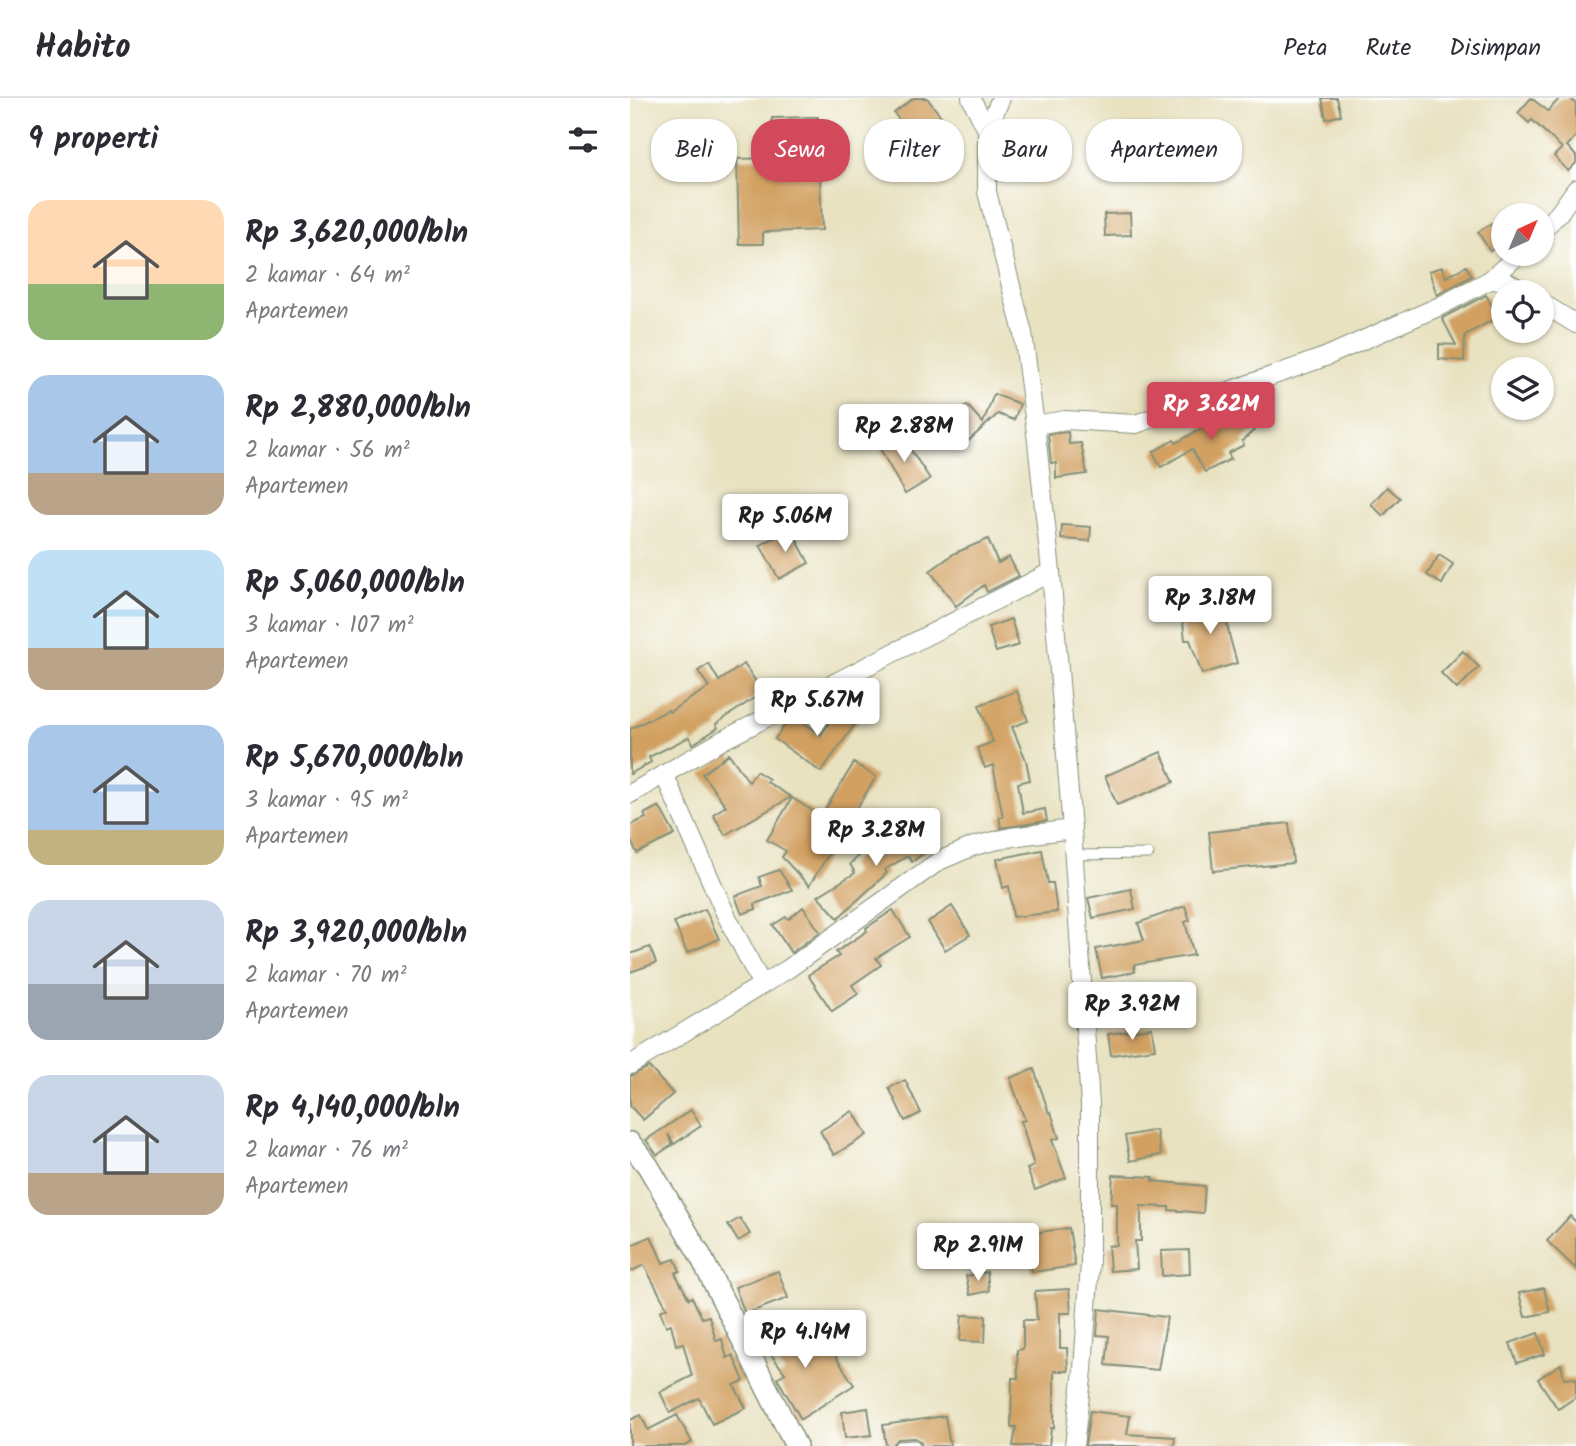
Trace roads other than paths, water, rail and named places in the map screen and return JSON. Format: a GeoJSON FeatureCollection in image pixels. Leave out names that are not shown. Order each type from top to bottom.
{"type":"FeatureCollection","features":[{"type":"Feature","properties":{"kind":"street"},"geometry":{"type":"LineString","coordinates":[[971,98],[982,119]]}},
{"type":"Feature","properties":{"kind":"street"},"geometry":{"type":"LineString","coordinates":[[992,119],[1001,98]]}},
{"type":"Feature","properties":{"kind":"street"},"geometry":{"type":"LineString","coordinates":[[987,182],[987,192],[1023,333],[1035,425],[1051,572],[1074,855],[1090,1105],[1090,1263],[1083,1370],[1074,1446]]}},
{"type":"Feature","properties":{"kind":"street"},"geometry":{"type":"LineString","coordinates":[[1554,219],[1576,189]]}},
{"type":"Feature","properties":{"kind":"street"},"geometry":{"type":"LineString","coordinates":[[1035,425],[1065,419],[1136,424],[1325,357],[1440,306],[1490,280],[1506,266]]}},
{"type":"Feature","properties":{"kind":"street"},"geometry":{"type":"LineString","coordinates":[[1554,310],[1576,324]]}},
{"type":"Feature","properties":{"kind":"street"},"geometry":{"type":"LineString","coordinates":[[630,794],[734,734],[1051,572]]}},
{"type":"Feature","properties":{"kind":"street"},"geometry":{"type":"LineString","coordinates":[[664,774],[726,915],[761,983]]}},
{"type":"Feature","properties":{"kind":"street"},"geometry":{"type":"LineString","coordinates":[[630,1065],[788,969],[939,862],[974,846],[1011,837],[1072,830]]}},
{"type":"Feature","properties":{"kind":"street"},"geometry":{"type":"LineString","coordinates":[[630,1143],[648,1166],[699,1253],[796,1446]]}},
{"type":"Feature","properties":{"kind":"lane"},"geometry":{"type":"LineString","coordinates":[[1074,855],[1149,854]]}},
{"type":"Feature","properties":{"kind":"lane"},"geometry":{"type":"LineString","coordinates":[[899,1446],[915,1444]]}}]}
